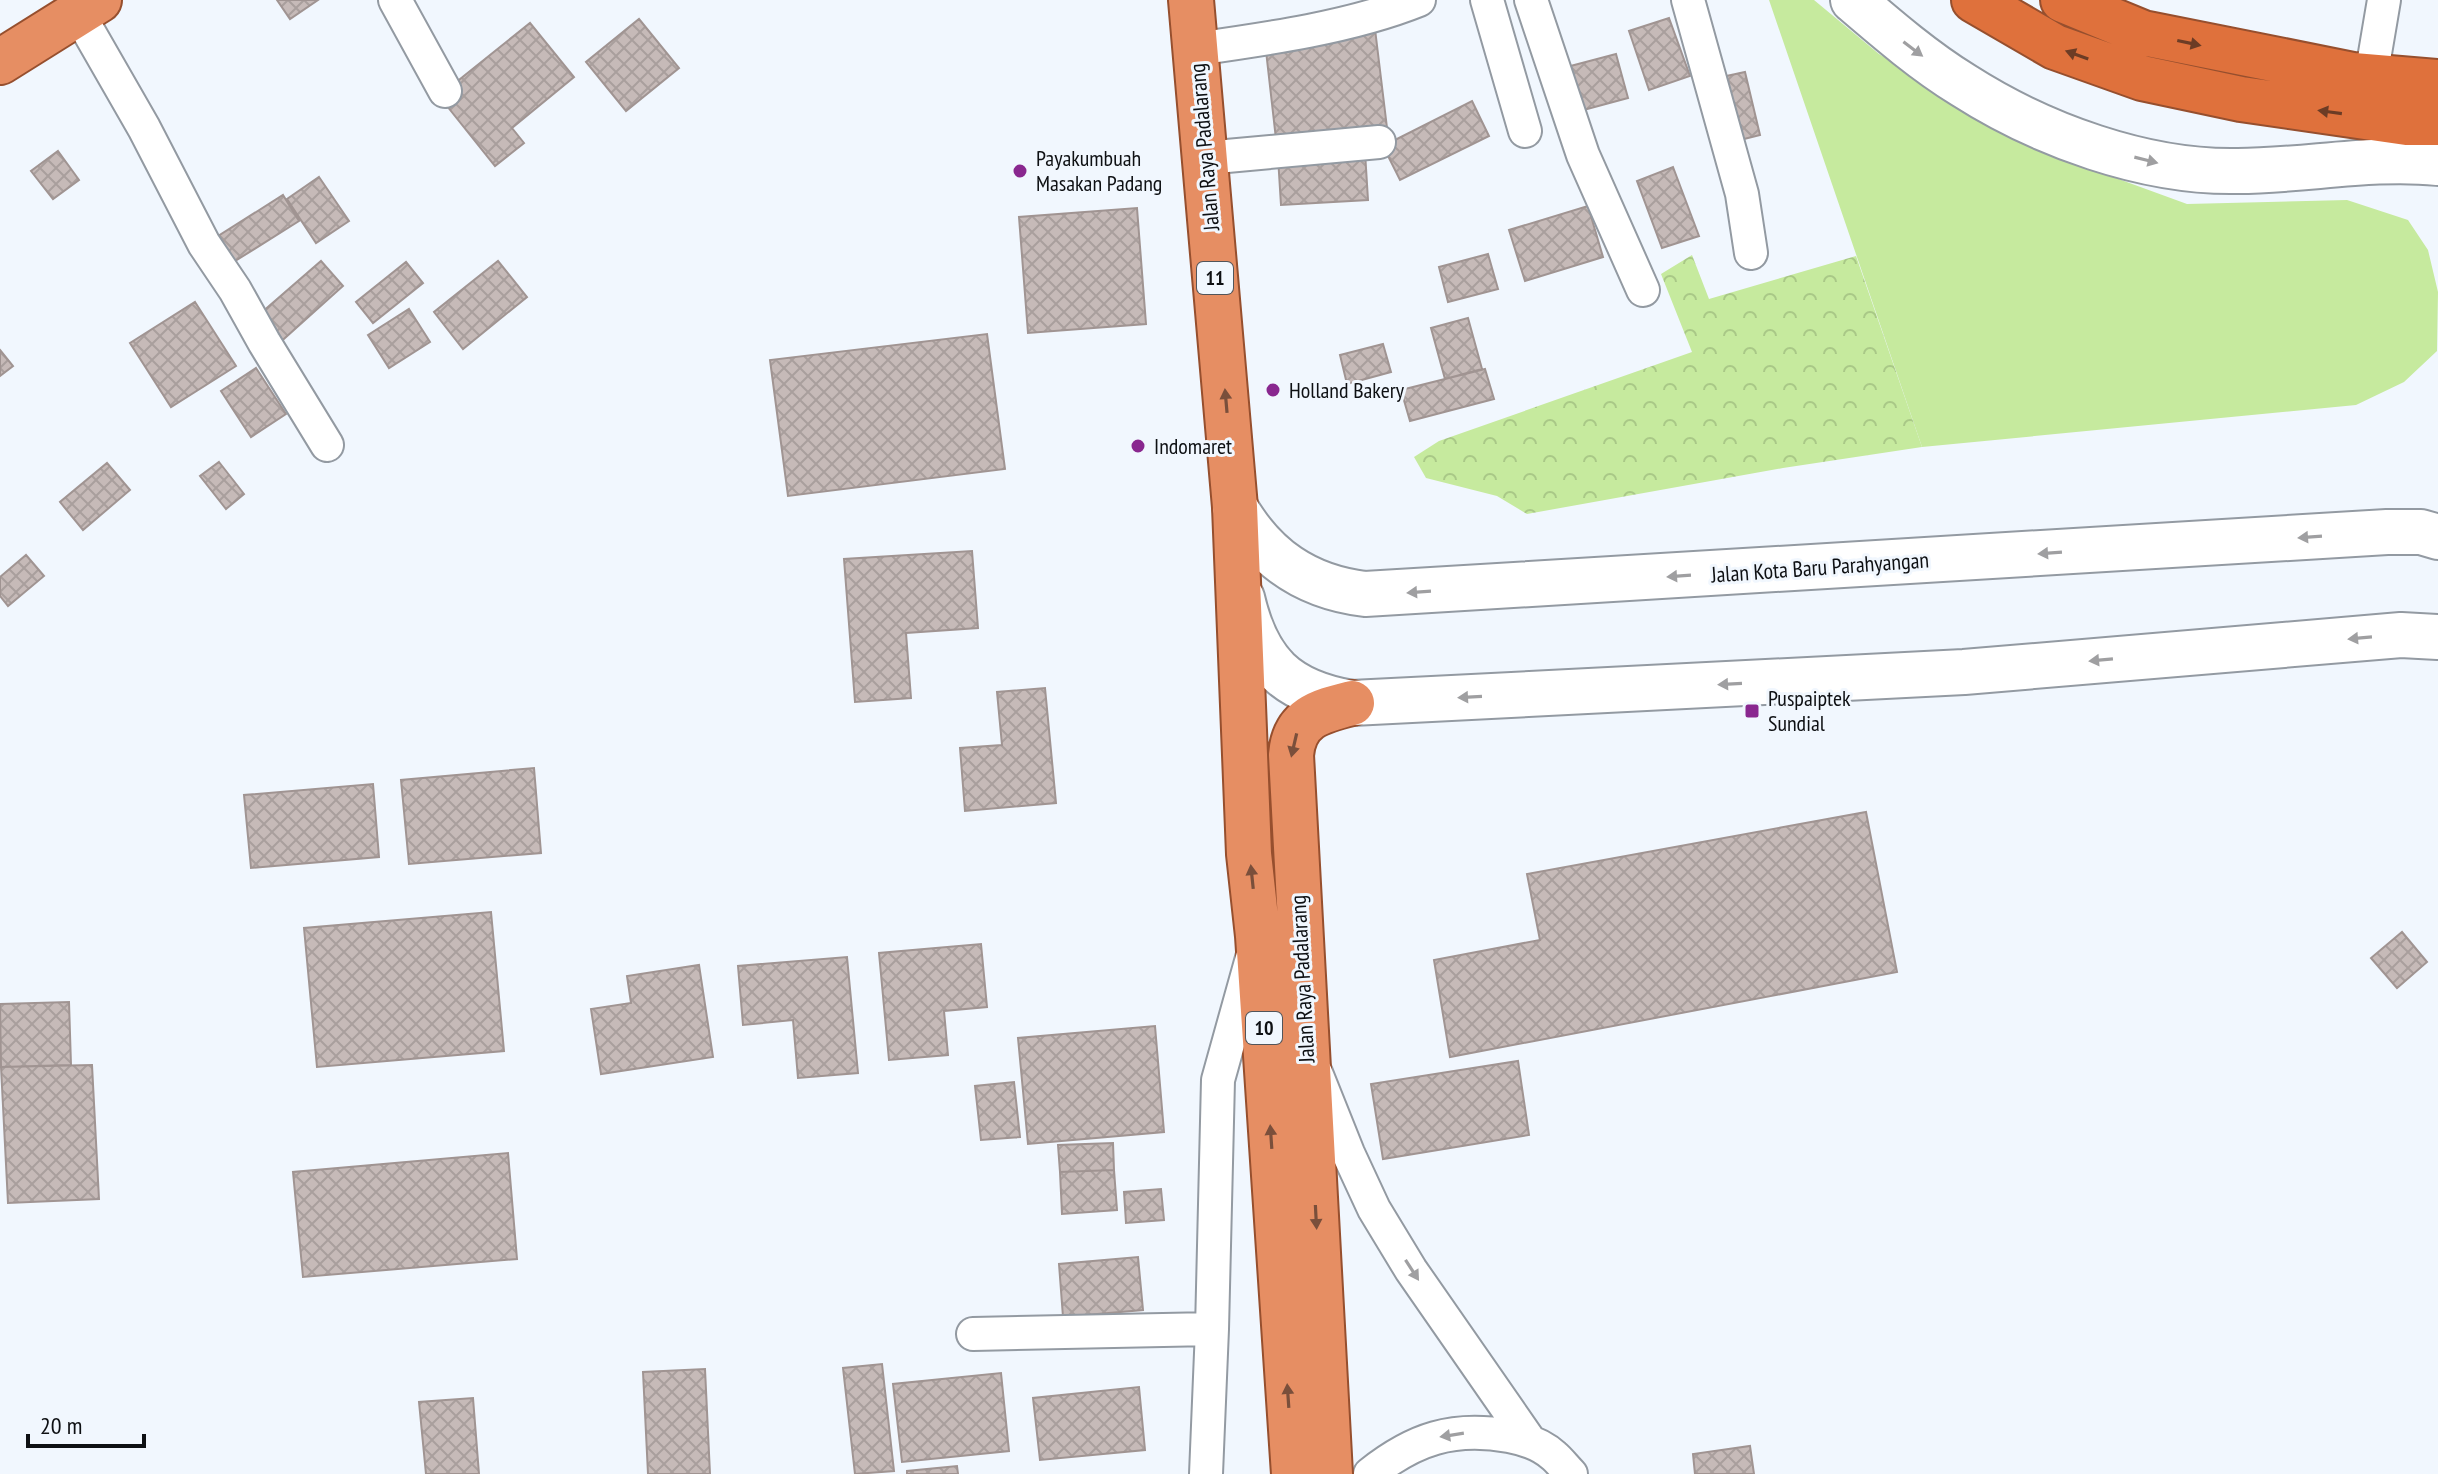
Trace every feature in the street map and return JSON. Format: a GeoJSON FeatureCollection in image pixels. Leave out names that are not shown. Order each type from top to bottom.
{"type":"FeatureCollection","features":[{"type":"Feature","properties":{"kind":"highway","name":"Jalan Raya Padalarang"},"geometry":{"type":"LineString","coordinates":[[1191,0],[1235,507],[1249,854],[1258,936],[1294,1474]]}},
{"type":"Feature","properties":{"kind":"highway"},"geometry":{"type":"LineString","coordinates":[[1974,0],[2055,47],[2142,78],[2241,99],[2407,123],[2438,123]]}},
{"type":"Feature","properties":{"kind":"highway"},"geometry":{"type":"LineString","coordinates":[[2063,0],[2143,33],[2353,75],[2438,82]]}},
{"type":"Feature","properties":{"kind":"highway"},"geometry":{"type":"LineString","coordinates":[[0,62],[88,7]]}},
{"type":"Feature","properties":{"kind":"highway","name":"Jalan Raya Padalarang"},"geometry":{"type":"LineString","coordinates":[[1330,1474],[1291,762],[1292,746],[1298,730],[1309,718],[1352,703]]}},
{"type":"Feature","properties":{"kind":"main road"},"geometry":{"type":"LineString","coordinates":[[1196,49],[1216,0]]}},
{"type":"Feature","properties":{"kind":"main road"},"geometry":{"type":"LineString","coordinates":[[1853,0],[1963,85],[2015,114],[2095,146],[2160,164],[2210,171],[2438,163]]}},
{"type":"Feature","properties":{"kind":"main road"},"geometry":{"type":"LineString","coordinates":[[2354,164],[2438,172]]}},
{"type":"Feature","properties":{"kind":"main road","name":"Jalan Kota Baru Parahyangan"},"geometry":{"type":"LineString","coordinates":[[1235,507],[1257,541],[1283,563],[1325,585],[1365,594],[2387,532],[2421,532],[2438,537]]}},
{"type":"Feature","properties":{"kind":"main road"},"geometry":{"type":"LineString","coordinates":[[2387,532],[2438,520]]}},
{"type":"Feature","properties":{"kind":"main road","name":"Jalan Raya Padalarang"},"geometry":{"type":"LineString","coordinates":[[1239,581],[1248,624],[1268,660],[1298,687],[1352,703]]}},
{"type":"Feature","properties":{"kind":"main road"},"geometry":{"type":"LineString","coordinates":[[1352,703],[1949,673],[2401,635],[2438,637]]}},
{"type":"Feature","properties":{"kind":"street"},"geometry":{"type":"LineString","coordinates":[[395,0],[445,91]]}},
{"type":"Feature","properties":{"kind":"street"},"geometry":{"type":"LineString","coordinates":[[1196,49],[1333,24],[1419,0]]}},
{"type":"Feature","properties":{"kind":"street"},"geometry":{"type":"LineString","coordinates":[[1487,0],[1525,131]]}},
{"type":"Feature","properties":{"kind":"street"},"geometry":{"type":"LineString","coordinates":[[1531,0],[1583,155],[1643,290]]}},
{"type":"Feature","properties":{"kind":"street"},"geometry":{"type":"LineString","coordinates":[[1688,0],[1742,194],[1751,253]]}},
{"type":"Feature","properties":{"kind":"street"},"geometry":{"type":"LineString","coordinates":[[2371,77],[2384,0]]}},
{"type":"Feature","properties":{"kind":"street"},"geometry":{"type":"LineString","coordinates":[[88,7],[144,128],[204,244],[235,290],[327,445]]}},
{"type":"Feature","properties":{"kind":"street"},"geometry":{"type":"LineString","coordinates":[[1205,158],[1379,142]]}},
{"type":"Feature","properties":{"kind":"street"},"geometry":{"type":"LineString","coordinates":[[1206,1474],[1218,1080],[1258,936]]}},
{"type":"Feature","properties":{"kind":"street"},"geometry":{"type":"LineString","coordinates":[[1306,1048],[1374,1209],[1411,1270],[1529,1440]]}},
{"type":"Feature","properties":{"kind":"street"},"geometry":{"type":"LineString","coordinates":[[973,1334],[1212,1329]]}},
{"type":"Feature","properties":{"kind":"street"},"geometry":{"type":"LineString","coordinates":[[1370,1474],[1411,1446],[1443,1435],[1464,1432],[1529,1440],[1553,1454],[1571,1474]]}},
{"type":"Feature","properties":{"kind":"green space"},"geometry":{"type":"Polygon","coordinates":[[[1769,0],[1814,0],[1879,54],[2050,154],[2187,204],[2347,200],[2408,220],[2428,250],[2438,292],[2437,351],[2404,382],[2356,405],[1922,447],[1769,0]]]}},
{"type":"Feature","properties":{"kind":"green space"},"geometry":{"type":"Polygon","coordinates":[[[1692,255],[1709,299],[1856,256],[1922,447],[1783,468],[1527,514],[1497,496],[1426,478],[1414,457],[1439,441],[1692,352],[1661,274],[1692,255]]]}},
{"type":"Feature","properties":{"kind":"building"},"geometry":{"type":"Polygon","coordinates":[[[277,0],[318,0],[290,19],[277,0]]]}},
{"type":"Feature","properties":{"kind":"building"},"geometry":{"type":"Polygon","coordinates":[[[1669,18],[1690,76],[1649,90],[1629,31],[1669,18]]]}},
{"type":"Feature","properties":{"kind":"building"},"geometry":{"type":"Polygon","coordinates":[[[639,19],[679,68],[626,111],[586,62],[639,19]]]}},
{"type":"Feature","properties":{"kind":"building"},"geometry":{"type":"Polygon","coordinates":[[[530,23],[574,77],[512,128],[524,143],[495,166],[439,96],[530,23]]]}},
{"type":"Feature","properties":{"kind":"building"},"geometry":{"type":"Polygon","coordinates":[[[1375,29],[1388,136],[1277,148],[1265,42],[1375,29]]]}},
{"type":"Feature","properties":{"kind":"building"},"geometry":{"type":"Polygon","coordinates":[[[1616,54],[1628,98],[1576,112],[1563,68],[1616,54]]]}},
{"type":"Feature","properties":{"kind":"building"},"geometry":{"type":"Polygon","coordinates":[[[1745,72],[1760,135],[1732,142],[1717,78],[1745,72]]]}},
{"type":"Feature","properties":{"kind":"building"},"geometry":{"type":"Polygon","coordinates":[[[1472,101],[1489,136],[1400,180],[1383,146],[1472,101]]]}},
{"type":"Feature","properties":{"kind":"building"},"geometry":{"type":"Polygon","coordinates":[[[58,151],[79,180],[53,199],[31,171],[58,151]]]}},
{"type":"Feature","properties":{"kind":"building"},"geometry":{"type":"Polygon","coordinates":[[[1365,152],[1368,200],[1281,205],[1278,157],[1365,152]]]}},
{"type":"Feature","properties":{"kind":"building"},"geometry":{"type":"Polygon","coordinates":[[[1673,167],[1699,236],[1662,248],[1637,181],[1673,167]]]}},
{"type":"Feature","properties":{"kind":"building"},"geometry":{"type":"Polygon","coordinates":[[[319,177],[349,221],[316,243],[287,199],[319,177]]]}},
{"type":"Feature","properties":{"kind":"building"},"geometry":{"type":"Polygon","coordinates":[[[283,195],[299,221],[224,268],[207,243],[283,195]]]}},
{"type":"Feature","properties":{"kind":"building"},"geometry":{"type":"Polygon","coordinates":[[[1588,206],[1603,257],[1525,281],[1509,230],[1588,206]]]}},
{"type":"Feature","properties":{"kind":"building"},"geometry":{"type":"Polygon","coordinates":[[[1137,208],[1146,324],[1028,333],[1019,217],[1137,208]]]}},
{"type":"Feature","properties":{"kind":"building"},"geometry":{"type":"Polygon","coordinates":[[[1488,254],[1498,289],[1448,302],[1439,267],[1488,254]]]}},
{"type":"Feature","properties":{"kind":"building"},"geometry":{"type":"Polygon","coordinates":[[[321,261],[343,286],[276,346],[253,320],[321,261]]]}},
{"type":"Feature","properties":{"kind":"building"},"geometry":{"type":"Polygon","coordinates":[[[498,261],[527,297],[463,349],[434,312],[498,261]]]}},
{"type":"Feature","properties":{"kind":"building"},"geometry":{"type":"Polygon","coordinates":[[[406,262],[423,283],[373,323],[356,302],[406,262]]]}},
{"type":"Feature","properties":{"kind":"building"},"geometry":{"type":"Polygon","coordinates":[[[195,302],[236,366],[171,407],[130,343],[195,302]]]}},
{"type":"Feature","properties":{"kind":"building"},"geometry":{"type":"Polygon","coordinates":[[[409,309],[430,342],[389,368],[368,335],[409,309]]]}},
{"type":"Feature","properties":{"kind":"building"},"geometry":{"type":"Polygon","coordinates":[[[1468,318],[1482,369],[1445,379],[1431,328],[1468,318]]]}},
{"type":"Feature","properties":{"kind":"building"},"geometry":{"type":"Polygon","coordinates":[[[987,334],[1005,469],[788,496],[770,360],[987,334]]]}},
{"type":"Feature","properties":{"kind":"building"},"geometry":{"type":"Polygon","coordinates":[[[1383,344],[1391,372],[1347,384],[1340,355],[1383,344]]]}},
{"type":"Feature","properties":{"kind":"building"},"geometry":{"type":"Polygon","coordinates":[[[0,350],[13,366],[0,376],[0,350]]]}},
{"type":"Feature","properties":{"kind":"building"},"geometry":{"type":"Polygon","coordinates":[[[256,368],[286,414],[251,437],[221,391],[256,368]]]}},
{"type":"Feature","properties":{"kind":"building"},"geometry":{"type":"Polygon","coordinates":[[[1485,369],[1494,399],[1410,421],[1401,390],[1485,369]]]}},
{"type":"Feature","properties":{"kind":"building"},"geometry":{"type":"Polygon","coordinates":[[[219,462],[244,494],[226,509],[200,476],[219,462]]]}},
{"type":"Feature","properties":{"kind":"building"},"geometry":{"type":"Polygon","coordinates":[[[107,463],[130,490],[83,530],[60,502],[107,463]]]}},
{"type":"Feature","properties":{"kind":"building"},"geometry":{"type":"Polygon","coordinates":[[[972,551],[978,628],[906,633],[911,698],[855,702],[844,559],[972,551]]]}},
{"type":"Feature","properties":{"kind":"building"},"geometry":{"type":"Polygon","coordinates":[[[26,555],[44,576],[8,606],[0,596],[0,577],[26,555]]]}},
{"type":"Feature","properties":{"kind":"building"},"geometry":{"type":"Polygon","coordinates":[[[1045,688],[1056,803],[965,811],[960,748],[1002,745],[997,692],[1045,688]]]}},
{"type":"Feature","properties":{"kind":"building"},"geometry":{"type":"Polygon","coordinates":[[[534,768],[541,853],[409,864],[401,780],[534,768]]]}},
{"type":"Feature","properties":{"kind":"building"},"geometry":{"type":"Polygon","coordinates":[[[373,784],[379,857],[251,868],[244,795],[373,784]]]}},
{"type":"Feature","properties":{"kind":"building"},"geometry":{"type":"Polygon","coordinates":[[[1866,812],[1897,972],[1450,1057],[1434,960],[1540,940],[1527,874],[1866,812]]]}},
{"type":"Feature","properties":{"kind":"building"},"geometry":{"type":"Polygon","coordinates":[[[491,912],[504,1051],[317,1067],[304,928],[491,912]]]}},
{"type":"Feature","properties":{"kind":"building"},"geometry":{"type":"Polygon","coordinates":[[[2402,932],[2427,962],[2397,988],[2371,958],[2402,932]]]}},
{"type":"Feature","properties":{"kind":"building"},"geometry":{"type":"Polygon","coordinates":[[[981,944],[987,1007],[944,1011],[948,1055],[889,1060],[879,953],[981,944]]]}},
{"type":"Feature","properties":{"kind":"building"},"geometry":{"type":"Polygon","coordinates":[[[847,957],[858,1073],[798,1078],[793,1020],[743,1025],[738,966],[847,957]]]}},
{"type":"Feature","properties":{"kind":"building"},"geometry":{"type":"Polygon","coordinates":[[[699,965],[713,1057],[601,1074],[591,1009],[631,1003],[627,976],[699,965]]]}},
{"type":"Feature","properties":{"kind":"building"},"geometry":{"type":"Polygon","coordinates":[[[69,1002],[71,1065],[1,1067],[0,1004],[69,1002]]]}},
{"type":"Feature","properties":{"kind":"building"},"geometry":{"type":"Polygon","coordinates":[[[1155,1026],[1164,1132],[1028,1144],[1018,1038],[1155,1026]]]}},
{"type":"Feature","properties":{"kind":"building"},"geometry":{"type":"Polygon","coordinates":[[[1518,1061],[1529,1135],[1383,1159],[1371,1084],[1518,1061]]]}},
{"type":"Feature","properties":{"kind":"building"},"geometry":{"type":"Polygon","coordinates":[[[92,1065],[99,1199],[8,1203],[1,1067],[92,1065]]]}},
{"type":"Feature","properties":{"kind":"building"},"geometry":{"type":"Polygon","coordinates":[[[1014,1082],[1020,1137],[981,1140],[975,1086],[1014,1082]]]}},
{"type":"Feature","properties":{"kind":"building"},"geometry":{"type":"Polygon","coordinates":[[[1113,1143],[1114,1170],[1060,1172],[1058,1145],[1113,1143]]]}},
{"type":"Feature","properties":{"kind":"building"},"geometry":{"type":"Polygon","coordinates":[[[508,1153],[517,1259],[303,1277],[293,1172],[508,1153]]]}},
{"type":"Feature","properties":{"kind":"building"},"geometry":{"type":"Polygon","coordinates":[[[1114,1170],[1117,1210],[1062,1214],[1060,1172],[1114,1170]]]}},
{"type":"Feature","properties":{"kind":"building"},"geometry":{"type":"Polygon","coordinates":[[[1161,1189],[1164,1220],[1126,1223],[1124,1192],[1161,1189]]]}},
{"type":"Feature","properties":{"kind":"building"},"geometry":{"type":"Polygon","coordinates":[[[1138,1257],[1143,1310],[1063,1317],[1059,1264],[1138,1257]]]}},
{"type":"Feature","properties":{"kind":"building"},"geometry":{"type":"Polygon","coordinates":[[[882,1364],[894,1471],[855,1474],[843,1368],[882,1364]]]}},
{"type":"Feature","properties":{"kind":"building"},"geometry":{"type":"Polygon","coordinates":[[[705,1369],[710,1474],[648,1474],[643,1372],[705,1369]]]}},
{"type":"Feature","properties":{"kind":"building"},"geometry":{"type":"Polygon","coordinates":[[[1001,1373],[1009,1451],[902,1462],[893,1384],[1001,1373]]]}},
{"type":"Feature","properties":{"kind":"building"},"geometry":{"type":"Polygon","coordinates":[[[1139,1387],[1145,1450],[1040,1460],[1033,1398],[1139,1387]]]}},
{"type":"Feature","properties":{"kind":"building"},"geometry":{"type":"Polygon","coordinates":[[[473,1398],[479,1474],[426,1474],[419,1402],[473,1398]]]}},
{"type":"Feature","properties":{"kind":"building"},"geometry":{"type":"Polygon","coordinates":[[[1750,1446],[1754,1474],[1695,1474],[1693,1454],[1750,1446]]]}},
{"type":"Feature","properties":{"kind":"building"},"geometry":{"type":"Polygon","coordinates":[[[957,1466],[958,1474],[907,1474],[907,1471],[957,1466]]]}},
{"type":"Feature","properties":{"kind":"place","name":"Payakumbuah Masakan Padang"},"geometry":{"type":"Point","coordinates":[1020,171]}},
{"type":"Feature","properties":{"kind":"place","name":"Holland Bakery"},"geometry":{"type":"Point","coordinates":[1273,390]}},
{"type":"Feature","properties":{"kind":"place","name":"Indomaret"},"geometry":{"type":"Point","coordinates":[1138,446]}},
{"type":"Feature","properties":{"kind":"place","name":"Puspaiptek Sundial"},"geometry":{"type":"Point","coordinates":[1752,711]}}]}
